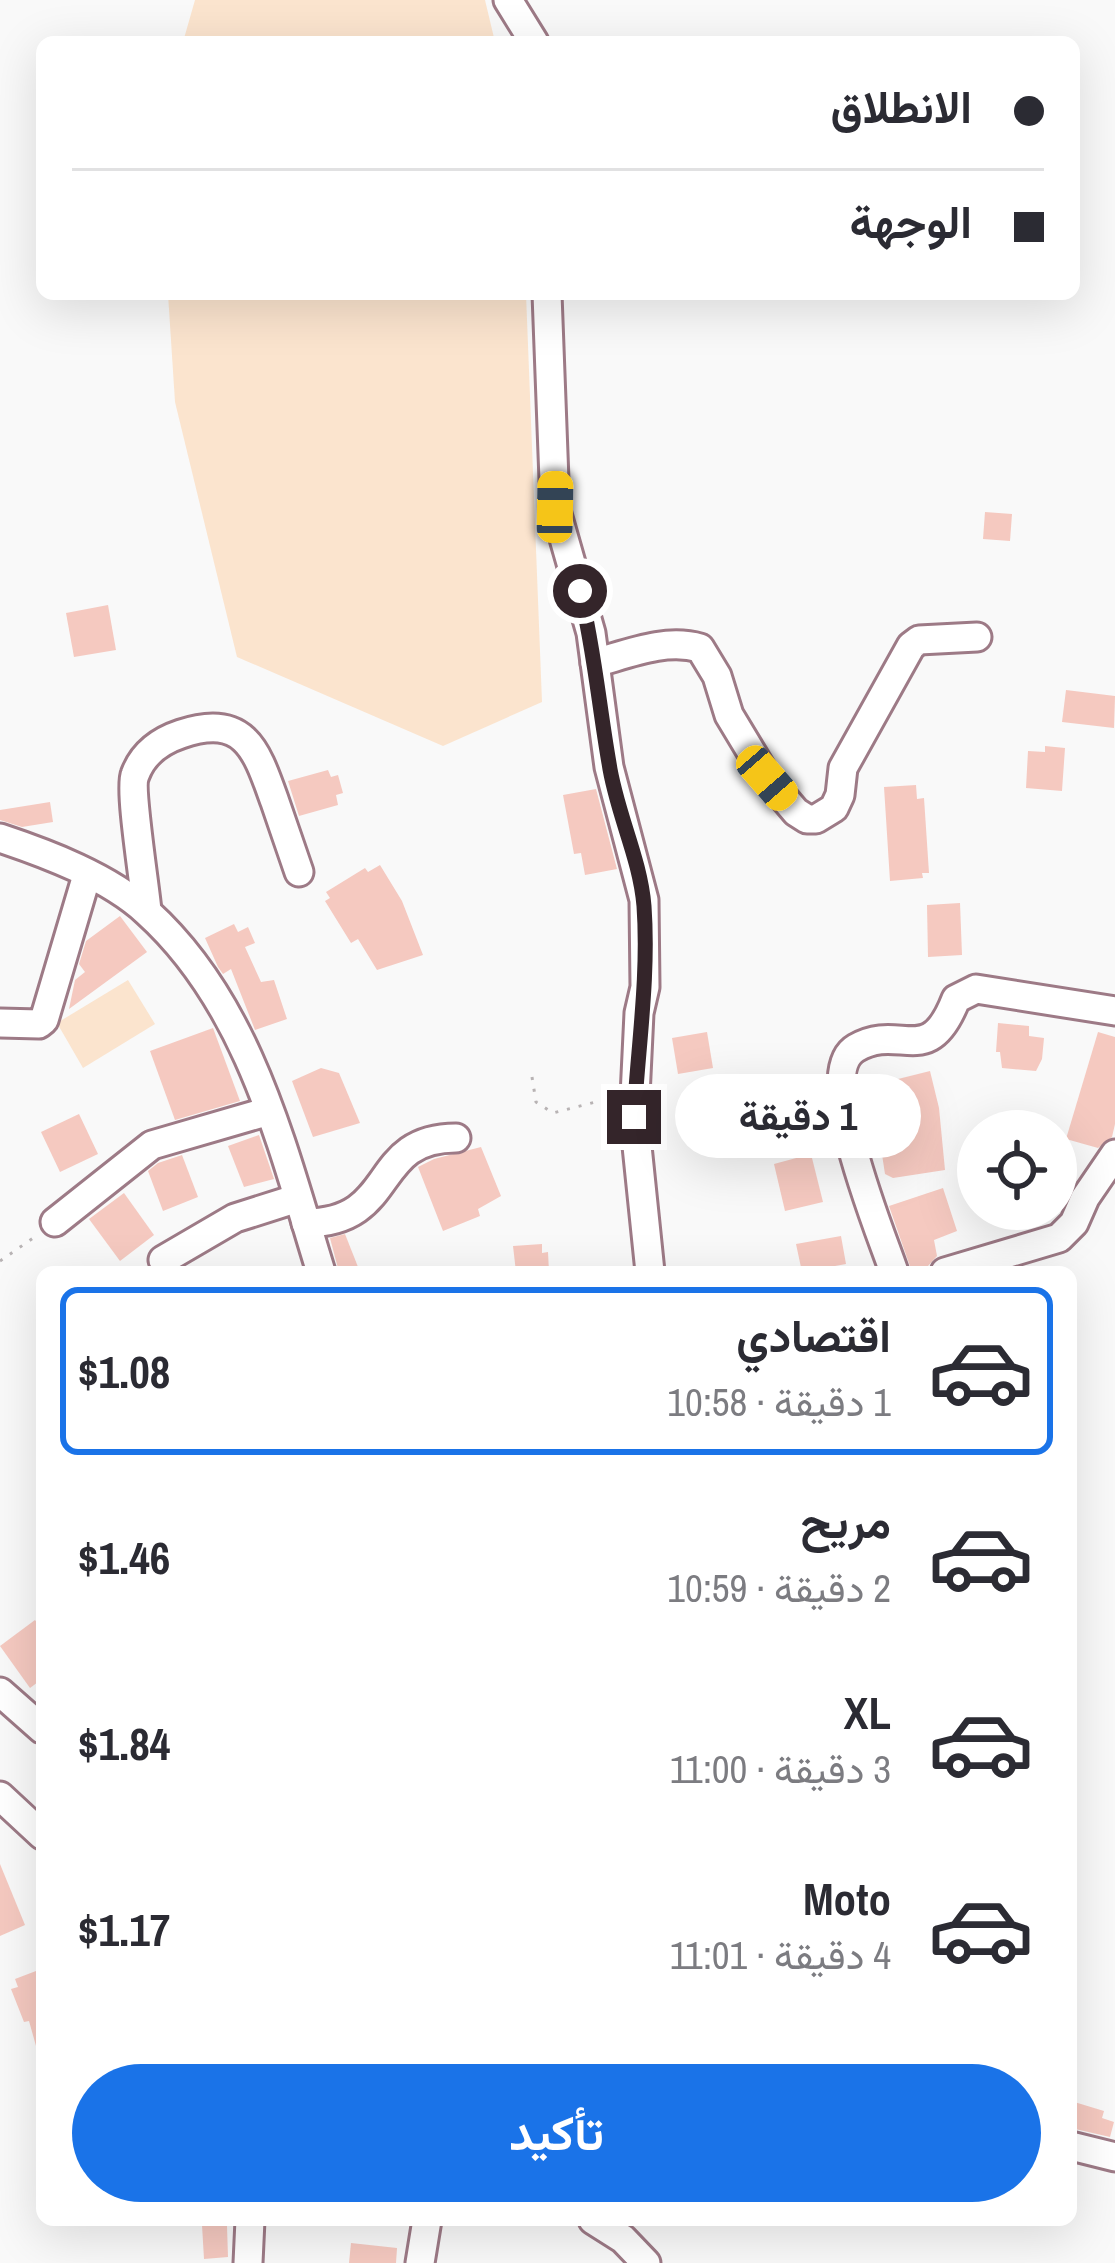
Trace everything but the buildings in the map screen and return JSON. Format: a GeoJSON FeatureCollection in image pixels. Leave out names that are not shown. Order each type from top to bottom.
{"type":"FeatureCollection","features":[{"type":"Feature","properties":{"kind":"street"},"geometry":{"type":"LineString","coordinates":[[508,0],[530,36]]}},
{"type":"Feature","properties":{"kind":"street"},"geometry":{"type":"LineString","coordinates":[[547,300],[555,507],[580,591],[609,767],[644,900],[645,987],[639,1012],[634,1117],[649,1266]]}},
{"type":"Feature","properties":{"kind":"street"},"geometry":{"type":"LineString","coordinates":[[595,664],[646,649],[700,648],[717,676],[729,715],[767,778],[796,812],[816,819],[834,808],[843,768],[910,646],[919,640],[977,637]]}},
{"type":"Feature","properties":{"kind":"street"},"geometry":{"type":"LineString","coordinates":[[147,911],[140,830],[131,791],[135,775],[161,740],[188,731],[224,729],[257,752],[298,872]]}},
{"type":"Feature","properties":{"kind":"street"},"geometry":{"type":"LineString","coordinates":[[0,838],[87,875],[147,911],[184,950],[223,1006],[248,1055],[319,1266]]}},
{"type":"Feature","properties":{"kind":"street"},"geometry":{"type":"LineString","coordinates":[[0,1022],[39,1024],[44,1020],[87,875]]}},
{"type":"Feature","properties":{"kind":"street"},"geometry":{"type":"LineString","coordinates":[[892,1266],[844,1126],[844,1068],[850,1054],[868,1045],[934,1036],[946,1023],[956,999],[976,989],[1115,1011]]}},
{"type":"Feature","properties":{"kind":"street"},"geometry":{"type":"LineString","coordinates":[[55,1222],[152,1145],[269,1111]]}},
{"type":"Feature","properties":{"kind":"street"},"geometry":{"type":"LineString","coordinates":[[163,1260],[235,1218],[302,1211],[331,1222],[354,1214],[372,1198],[398,1158],[417,1144],[456,1138]]}},
{"type":"Feature","properties":{"kind":"street"},"geometry":{"type":"LineString","coordinates":[[965,1266],[1059,1238],[1074,1223],[1100,1172],[1115,1154]]}},
{"type":"Feature","properties":{"kind":"street"},"geometry":{"type":"LineString","coordinates":[[0,1692],[36,1725]]}},
{"type":"Feature","properties":{"kind":"street"},"geometry":{"type":"LineString","coordinates":[[0,1796],[36,1829]]}},
{"type":"Feature","properties":{"kind":"street"},"geometry":{"type":"LineString","coordinates":[[1077,2148],[1115,2157]]}},
{"type":"Feature","properties":{"kind":"street"},"geometry":{"type":"LineString","coordinates":[[248,2263],[250,2226]]}},
{"type":"Feature","properties":{"kind":"street"},"geometry":{"type":"LineString","coordinates":[[420,2263],[426,2226]]}},
{"type":"Feature","properties":{"kind":"street"},"geometry":{"type":"LineString","coordinates":[[602,2226],[646,2263]]}},
{"type":"Feature","properties":{"kind":"path"},"geometry":{"type":"LineString","coordinates":[[532,1077],[536,1102],[554,1113],[636,1091]]}},
{"type":"Feature","properties":{"kind":"path"},"geometry":{"type":"LineString","coordinates":[[0,1262],[55,1222]]}},
{"type":"Feature","properties":{"kind":"shaded area"},"geometry":{"type":"Polygon","coordinates":[[[195,0],[485,0],[494,36],[185,36],[195,0]]]}},
{"type":"Feature","properties":{"kind":"shaded area"},"geometry":{"type":"Polygon","coordinates":[[[168,300],[526,300],[542,702],[443,746],[237,657],[175,402],[168,300]]]}},
{"type":"Feature","properties":{"kind":"shaded area"},"geometry":{"type":"Polygon","coordinates":[[[128,980],[155,1024],[83,1068],[57,1023],[128,980]]]}},
{"type":"Feature","properties":{"kind":"route"},"geometry":{"type":"LineString","coordinates":[[580,591],[591,633],[609,767],[644,900],[645,987],[639,1012],[634,1117]]}}]}
